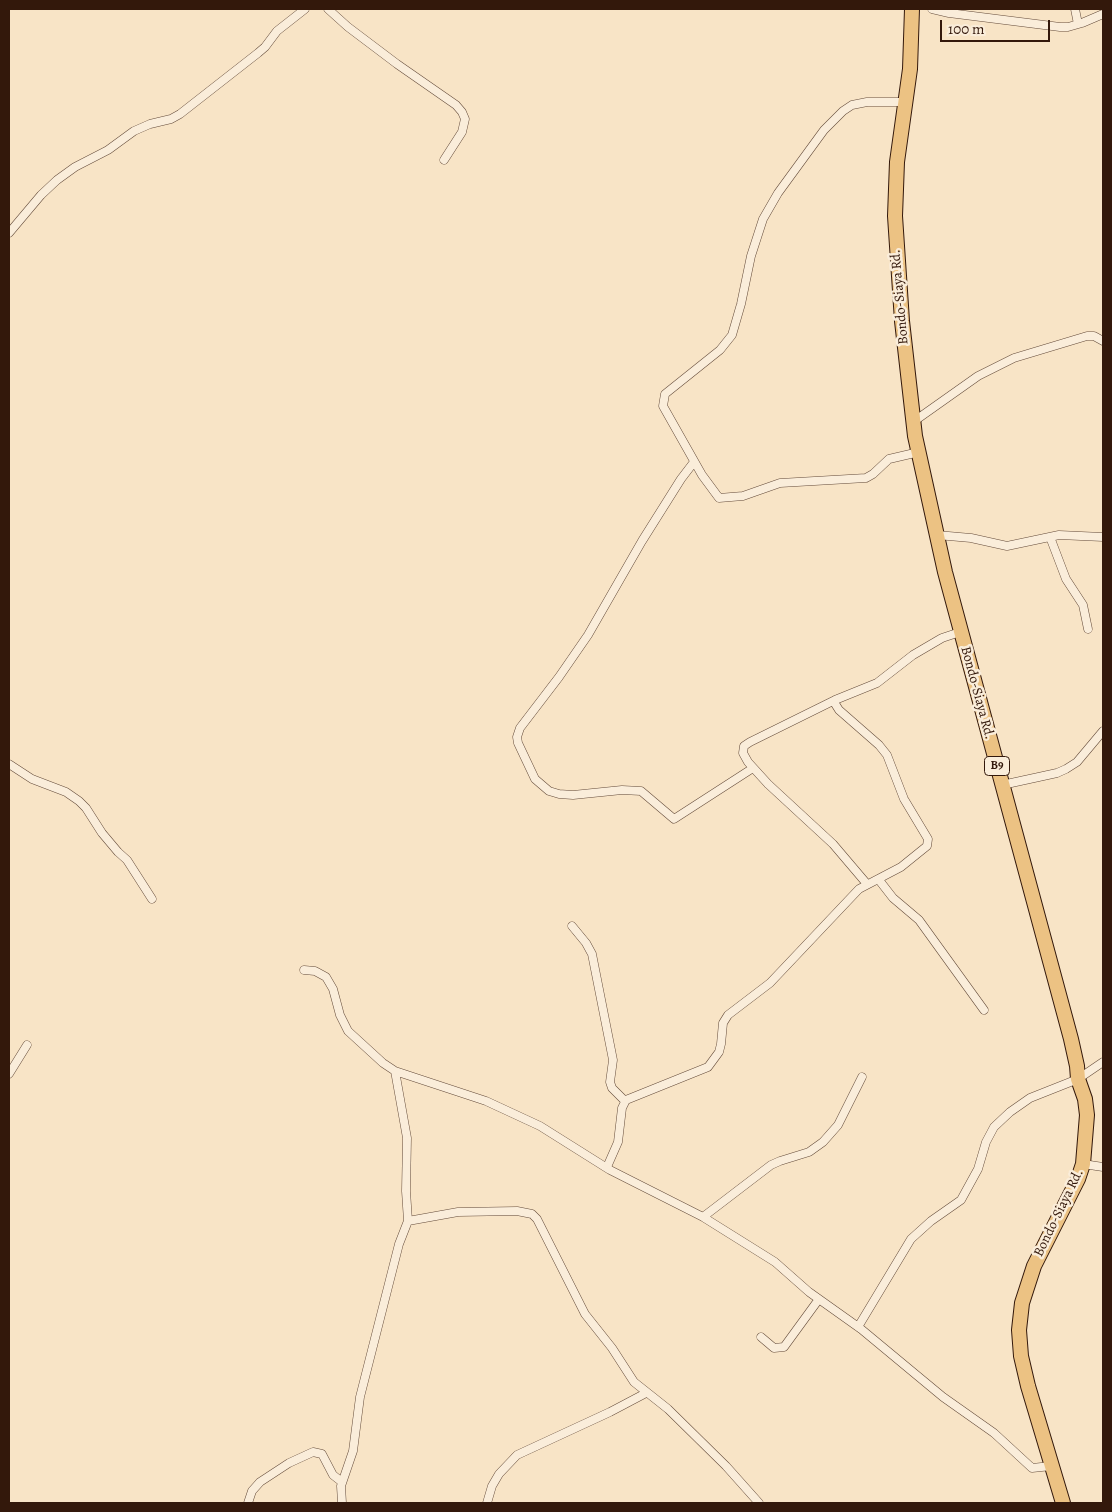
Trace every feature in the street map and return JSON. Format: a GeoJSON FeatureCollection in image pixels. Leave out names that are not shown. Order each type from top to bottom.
{"type":"FeatureCollection","features":[{"type":"Feature","properties":{"kind":"highway","name":"Bondo-Siaya Rd."},"geometry":{"type":"LineString","coordinates":[[912,9],[910,69],[896,174],[895,231],[913,422],[960,632],[1071,1039],[1087,1115],[1083,1164],[1078,1179],[1034,1266],[1020,1313],[1019,1343],[1021,1356],[1063,1503]]}},
{"type":"Feature","properties":{"kind":"street"},"geometry":{"type":"LineString","coordinates":[[9,233],[41,194],[57,180],[75,167],[108,150],[134,131],[150,124],[171,119],[180,114],[249,61],[265,47],[277,30],[305,9]]}},
{"type":"Feature","properties":{"kind":"street"},"geometry":{"type":"LineString","coordinates":[[328,9],[348,27],[456,105],[462,112],[465,119],[462,132],[444,160]]}},
{"type":"Feature","properties":{"kind":"street"},"geometry":{"type":"LineString","coordinates":[[932,9],[949,13],[1060,27],[1078,24],[1103,14]]}},
{"type":"Feature","properties":{"kind":"street"},"geometry":{"type":"LineString","coordinates":[[1075,9],[1078,24]]}},
{"type":"Feature","properties":{"kind":"street"},"geometry":{"type":"LineString","coordinates":[[906,102],[859,103],[843,111],[824,130],[768,208],[754,245],[732,335],[720,350],[665,394],[663,406],[694,462],[715,496],[719,498],[725,499],[751,494],[767,486],[780,483],[866,478],[889,459],[919,452]]}},
{"type":"Feature","properties":{"kind":"street"},"geometry":{"type":"LineString","coordinates":[[913,422],[978,376],[1014,358],[1087,336],[1094,336],[1103,341]]}},
{"type":"Feature","properties":{"kind":"street"},"geometry":{"type":"LineString","coordinates":[[694,462],[681,479],[642,541],[580,648],[520,728],[517,737],[518,743],[534,779],[549,791],[573,795],[622,790],[641,791],[674,819],[753,768]]}},
{"type":"Feature","properties":{"kind":"street"},"geometry":{"type":"LineString","coordinates":[[937,535],[971,538],[1011,546],[1072,534],[1103,537]]}},
{"type":"Feature","properties":{"kind":"street"},"geometry":{"type":"LineString","coordinates":[[1050,537],[1066,579],[1083,605],[1088,629]]}},
{"type":"Feature","properties":{"kind":"street"},"geometry":{"type":"LineString","coordinates":[[867,884],[839,850],[753,768],[743,753],[744,746],[835,700],[877,683],[913,655],[942,638],[960,632]]}},
{"type":"Feature","properties":{"kind":"street"},"geometry":{"type":"LineString","coordinates":[[607,1167],[618,1142],[622,1108],[625,1101],[708,1067],[719,1052],[724,1019],[770,983],[853,895],[867,884],[880,880],[916,856],[927,846],[928,839],[904,798],[884,751],[839,710],[834,702],[835,700]]}},
{"type":"Feature","properties":{"kind":"street"},"geometry":{"type":"LineString","coordinates":[[1002,785],[1066,769],[1077,762],[1103,731]]}},
{"type":"Feature","properties":{"kind":"street"},"geometry":{"type":"LineString","coordinates":[[9,764],[32,779],[66,792],[79,801],[111,843],[127,860],[152,899]]}},
{"type":"Feature","properties":{"kind":"street"},"geometry":{"type":"LineString","coordinates":[[880,880],[893,898],[919,920],[984,1010]]}},
{"type":"Feature","properties":{"kind":"street"},"geometry":{"type":"LineString","coordinates":[[572,926],[586,943],[592,954],[613,1060],[610,1082],[612,1088],[625,1101]]}},
{"type":"Feature","properties":{"kind":"street"},"geometry":{"type":"LineString","coordinates":[[304,970],[315,971],[326,977],[333,989],[340,1015],[348,1031],[383,1064],[394,1071],[486,1101],[551,1132],[607,1167],[703,1217],[775,1262],[943,1397],[1000,1437],[1032,1468],[1051,1466]]}},
{"type":"Feature","properties":{"kind":"street"},"geometry":{"type":"LineString","coordinates":[[9,1074],[27,1045]]}},
{"type":"Feature","properties":{"kind":"street"},"geometry":{"type":"LineString","coordinates":[[858,1327],[911,1239],[931,1221],[961,1200],[978,1169],[986,1142],[994,1127],[1010,1112],[1030,1098],[1078,1078],[1103,1062]]}},
{"type":"Feature","properties":{"kind":"street"},"geometry":{"type":"LineString","coordinates":[[342,1503],[342,1482],[353,1451],[358,1410],[377,1327],[401,1237],[408,1221],[406,1191],[407,1138],[394,1071]]}},
{"type":"Feature","properties":{"kind":"street"},"geometry":{"type":"LineString","coordinates":[[703,1217],[771,1165],[808,1152],[823,1142],[838,1124],[862,1077]]}},
{"type":"Feature","properties":{"kind":"street"},"geometry":{"type":"LineString","coordinates":[[1083,1164],[1103,1167]]}},
{"type":"Feature","properties":{"kind":"street"},"geometry":{"type":"LineString","coordinates":[[408,1221],[458,1212],[517,1211],[532,1214],[537,1219],[585,1314],[617,1355],[634,1382],[668,1410],[719,1459],[759,1503]]}},
{"type":"Feature","properties":{"kind":"street"},"geometry":{"type":"LineString","coordinates":[[761,1337],[774,1348],[784,1347],[819,1299]]}},
{"type":"Feature","properties":{"kind":"street"},"geometry":{"type":"LineString","coordinates":[[487,1503],[492,1486],[499,1474],[517,1456],[646,1393]]}},
{"type":"Feature","properties":{"kind":"street"},"geometry":{"type":"LineString","coordinates":[[248,1503],[252,1491],[260,1482],[290,1463],[313,1452],[322,1454],[333,1475],[342,1482]]}}]}
